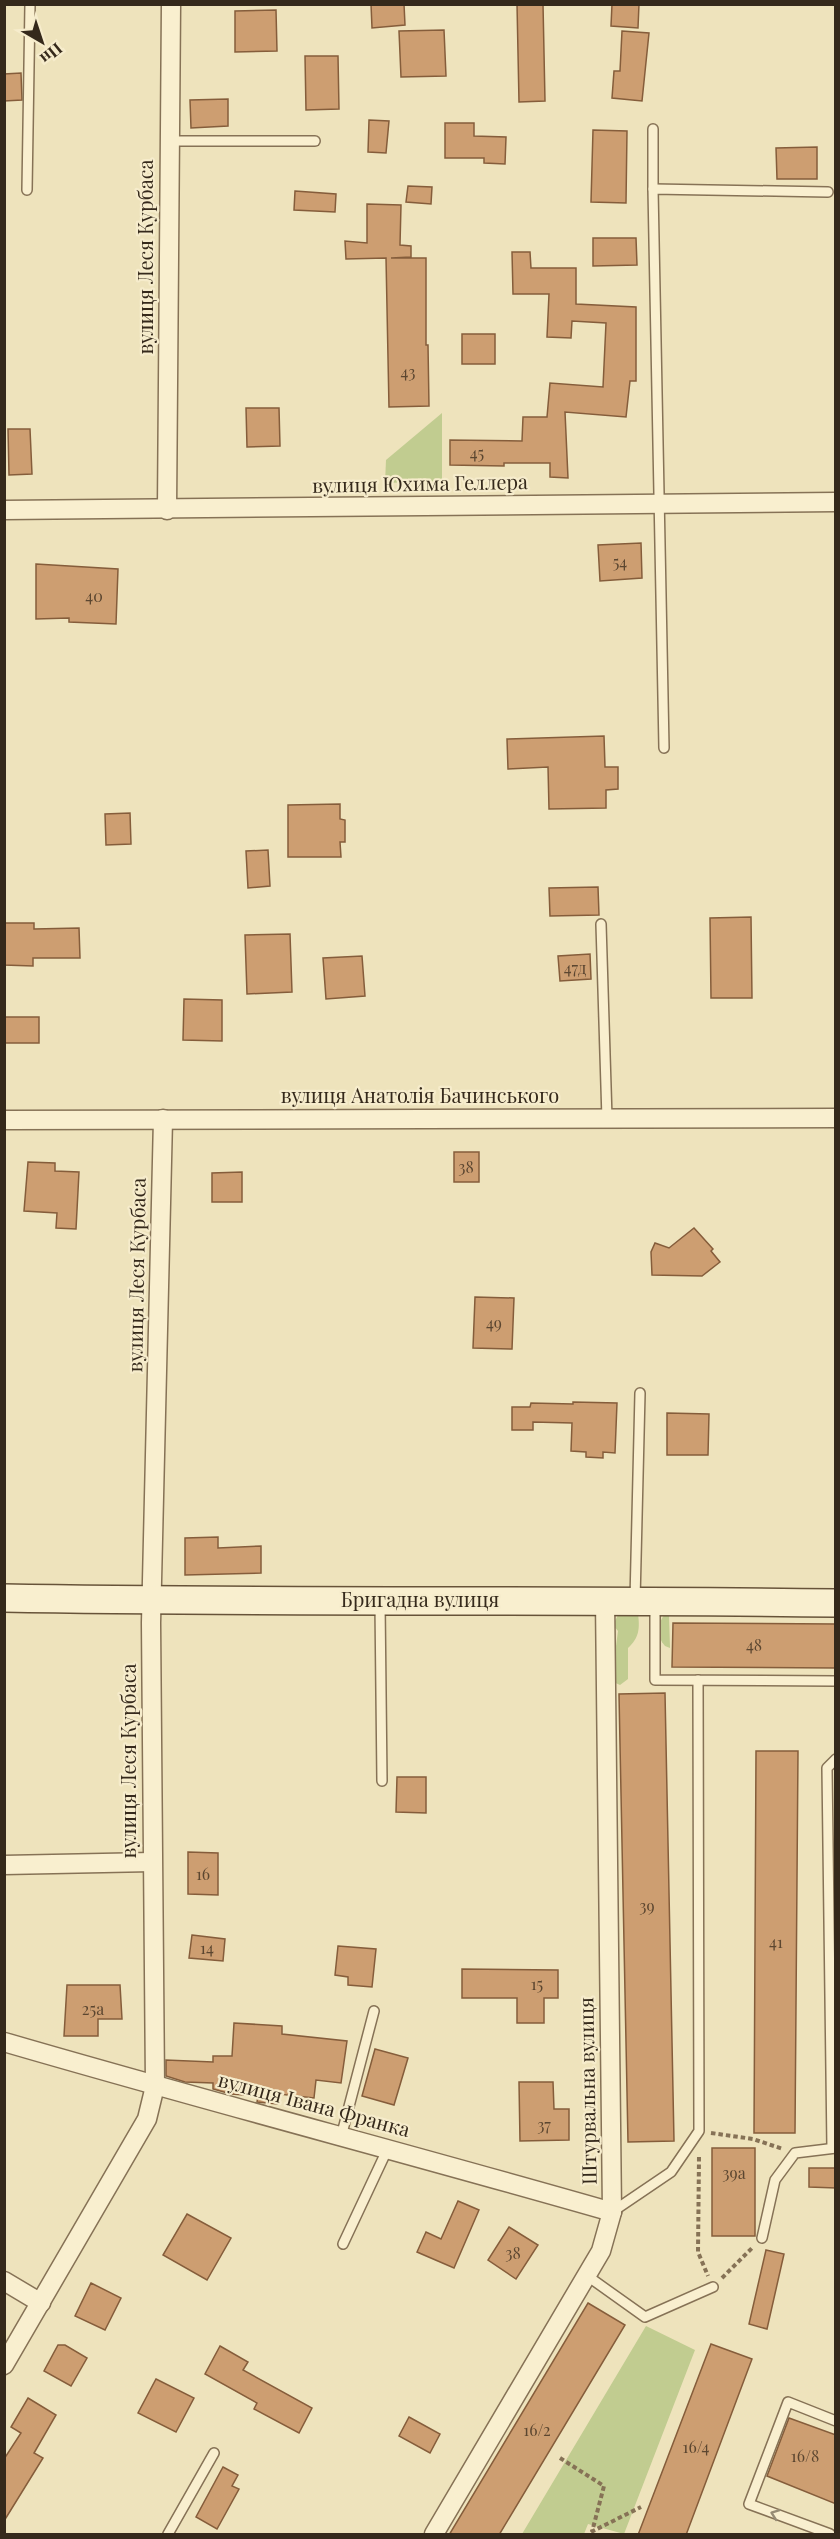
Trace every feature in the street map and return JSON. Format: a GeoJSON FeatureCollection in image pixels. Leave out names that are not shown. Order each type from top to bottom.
{"type":"FeatureCollection","features":[{"type":"Feature","properties":{"kind":"street","name":"вулиця Леся Курбаса"},"geometry":{"type":"LineString","coordinates":[[167,510],[171,4]]}},
{"type":"Feature","properties":{"kind":"street","name":"вулиця Юхима Геллера"},"geometry":{"type":"LineString","coordinates":[[4,510],[836,502]]}},
{"type":"Feature","properties":{"kind":"street","name":"вулиця Анатолія Бачинського"},"geometry":{"type":"LineString","coordinates":[[4,1120],[836,1118]]}},
{"type":"Feature","properties":{"kind":"street","name":"вулиця Леся Курбаса"},"geometry":{"type":"LineString","coordinates":[[4,2365],[147,2119],[155,2086],[152,1601],[163,1119]]}},
{"type":"Feature","properties":{"kind":"street","name":"Бригадна вулиця"},"geometry":{"type":"LineString","coordinates":[[4,1598],[152,1601],[645,1600],[836,1603]]}},
{"type":"Feature","properties":{"kind":"street","name":"Штурвальна вулиця"},"geometry":{"type":"LineString","coordinates":[[434,2535],[601,2251],[612,2212],[605,1600]]}},
{"type":"Feature","properties":{"kind":"street"},"geometry":{"type":"LineString","coordinates":[[4,1865],[152,1863]]}},
{"type":"Feature","properties":{"kind":"street","name":"вулиця Івана Франка"},"geometry":{"type":"LineString","coordinates":[[4,2042],[612,2212]]}},
{"type":"Feature","properties":{"kind":"street"},"geometry":{"type":"LineString","coordinates":[[4,2281],[41,2303]]}},
{"type":"Feature","properties":{"kind":"lane"},"geometry":{"type":"LineString","coordinates":[[27,190],[30,4]]}},
{"type":"Feature","properties":{"kind":"lane"},"geometry":{"type":"LineString","coordinates":[[653,129],[664,748]]}},
{"type":"Feature","properties":{"kind":"lane"},"geometry":{"type":"LineString","coordinates":[[170,141],[315,141]]}},
{"type":"Feature","properties":{"kind":"lane"},"geometry":{"type":"LineString","coordinates":[[653,189],[828,192]]}},
{"type":"Feature","properties":{"kind":"lane"},"geometry":{"type":"LineString","coordinates":[[602,924],[607,1119]]}},
{"type":"Feature","properties":{"kind":"lane"},"geometry":{"type":"LineString","coordinates":[[640,1393],[645,1600],[655,1680],[836,1681]]}},
{"type":"Feature","properties":{"kind":"lane"},"geometry":{"type":"LineString","coordinates":[[380,1600],[382,1781]]}},
{"type":"Feature","properties":{"kind":"lane"},"geometry":{"type":"LineString","coordinates":[[612,2212],[671,2172],[699,2131],[698,1680]]}},
{"type":"Feature","properties":{"kind":"lane"},"geometry":{"type":"LineString","coordinates":[[762,2238],[775,2180],[795,2153],[834,2148],[827,1768],[836,1760]]}},
{"type":"Feature","properties":{"kind":"lane"},"geometry":{"type":"LineString","coordinates":[[341,2137],[374,2011]]}},
{"type":"Feature","properties":{"kind":"lane"},"geometry":{"type":"LineString","coordinates":[[343,2244],[387,2148]]}},
{"type":"Feature","properties":{"kind":"lane"},"geometry":{"type":"LineString","coordinates":[[586,2275],[645,2317],[713,2287]]}},
{"type":"Feature","properties":{"kind":"lane"},"geometry":{"type":"LineString","coordinates":[[830,2535],[749,2504],[788,2402],[836,2421]]}},
{"type":"Feature","properties":{"kind":"lane"},"geometry":{"type":"LineString","coordinates":[[168,2535],[214,2453]]}},
{"type":"Feature","properties":{"kind":"path"},"geometry":{"type":"LineString","coordinates":[[762,2238],[713,2287],[698,2252],[699,2131],[753,2139],[795,2153]]}},
{"type":"Feature","properties":{"kind":"path"},"geometry":{"type":"LineString","coordinates":[[560,2458],[604,2486],[591,2533]]}},
{"type":"Feature","properties":{"kind":"path"},"geometry":{"type":"LineString","coordinates":[[591,2533],[641,2506]]}},
{"type":"Feature","properties":{"kind":"green space"},"geometry":{"type":"Polygon","coordinates":[[[442,413],[442,481],[385,483],[386,460],[442,413]]]}},
{"type":"Feature","properties":{"kind":"green space"},"geometry":{"type":"Polygon","coordinates":[[[625,1611],[638,1614],[639,1629],[637,1637],[628,1648],[628,1679],[620,1685],[609,1680],[609,1646],[616,1646],[618,1631],[613,1625],[618,1615],[625,1611]]]}},
{"type":"Feature","properties":{"kind":"green space"},"geometry":{"type":"Polygon","coordinates":[[[665,1614],[669,1615],[670,1648],[665,1646],[659,1634],[660,1622],[665,1614]]]}},
{"type":"Feature","properties":{"kind":"green space"},"geometry":{"type":"Polygon","coordinates":[[[646,2326],[695,2350],[624,2534],[588,2524],[584,2534],[522,2534],[646,2326]]]}},
{"type":"Feature","properties":{"kind":"building"},"geometry":{"type":"Polygon","coordinates":[[[371,4],[404,4],[405,25],[372,28],[371,4]]]}},
{"type":"Feature","properties":{"kind":"building"},"geometry":{"type":"Polygon","coordinates":[[[517,4],[543,4],[545,101],[519,102],[517,4]]]}},
{"type":"Feature","properties":{"kind":"building"},"geometry":{"type":"Polygon","coordinates":[[[612,4],[639,4],[638,28],[611,26],[612,4]]]}},
{"type":"Feature","properties":{"kind":"building"},"geometry":{"type":"Polygon","coordinates":[[[276,10],[277,51],[235,52],[235,11],[276,10]]]}},
{"type":"Feature","properties":{"kind":"building"},"geometry":{"type":"Polygon","coordinates":[[[444,30],[446,76],[401,77],[399,31],[444,30]]]}},
{"type":"Feature","properties":{"kind":"building"},"geometry":{"type":"Polygon","coordinates":[[[622,31],[649,33],[642,101],[612,98],[614,71],[620,71],[622,31]]]}},
{"type":"Feature","properties":{"kind":"building"},"geometry":{"type":"Polygon","coordinates":[[[305,56],[338,56],[339,109],[306,110],[305,56]]]}},
{"type":"Feature","properties":{"kind":"building"},"geometry":{"type":"Polygon","coordinates":[[[21,73],[22,100],[4,101],[4,74],[21,73]]]}},
{"type":"Feature","properties":{"kind":"building"},"geometry":{"type":"Polygon","coordinates":[[[228,99],[228,126],[191,128],[190,100],[228,99]]]}},
{"type":"Feature","properties":{"kind":"building"},"geometry":{"type":"Polygon","coordinates":[[[369,120],[389,121],[386,153],[368,152],[369,120]]]}},
{"type":"Feature","properties":{"kind":"building"},"geometry":{"type":"Polygon","coordinates":[[[445,123],[474,123],[474,136],[506,137],[505,164],[484,163],[484,158],[445,158],[445,123]]]}},
{"type":"Feature","properties":{"kind":"building"},"geometry":{"type":"Polygon","coordinates":[[[593,130],[627,131],[626,203],[591,202],[593,130]]]}},
{"type":"Feature","properties":{"kind":"building"},"geometry":{"type":"Polygon","coordinates":[[[817,147],[817,179],[777,179],[776,148],[817,147]]]}},
{"type":"Feature","properties":{"kind":"building"},"geometry":{"type":"Polygon","coordinates":[[[408,186],[432,187],[431,204],[406,202],[408,186]]]}},
{"type":"Feature","properties":{"kind":"building"},"geometry":{"type":"Polygon","coordinates":[[[295,191],[336,194],[335,212],[294,210],[295,191]]]}},
{"type":"Feature","properties":{"kind":"building"},"geometry":{"type":"Polygon","coordinates":[[[367,204],[401,205],[400,245],[411,246],[411,257],[391,258],[426,258],[429,406],[389,407],[386,258],[346,259],[345,241],[367,243],[367,204]]]}},
{"type":"Feature","properties":{"kind":"building"},"geometry":{"type":"Polygon","coordinates":[[[593,238],[636,238],[637,265],[593,266],[593,238]]]}},
{"type":"Feature","properties":{"kind":"building"},"geometry":{"type":"Polygon","coordinates":[[[512,252],[530,252],[531,268],[576,268],[576,304],[636,307],[636,381],[630,381],[626,417],[565,412],[568,478],[550,477],[550,463],[504,463],[504,466],[450,465],[450,440],[522,441],[523,417],[547,417],[550,383],[603,387],[606,323],[572,321],[571,338],[547,337],[549,294],[513,294],[512,252]]]}},
{"type":"Feature","properties":{"kind":"building"},"geometry":{"type":"Polygon","coordinates":[[[462,334],[495,334],[495,364],[462,364],[462,334]]]}},
{"type":"Feature","properties":{"kind":"building"},"geometry":{"type":"Polygon","coordinates":[[[246,408],[279,408],[280,446],[247,447],[246,408]]]}},
{"type":"Feature","properties":{"kind":"building"},"geometry":{"type":"Polygon","coordinates":[[[8,429],[30,429],[32,474],[9,475],[8,429]]]}},
{"type":"Feature","properties":{"kind":"building"},"geometry":{"type":"Polygon","coordinates":[[[641,543],[642,578],[600,581],[598,545],[641,543]]]}},
{"type":"Feature","properties":{"kind":"building"},"geometry":{"type":"Polygon","coordinates":[[[36,564],[118,569],[116,624],[69,622],[69,618],[36,619],[36,564]]]}},
{"type":"Feature","properties":{"kind":"building"},"geometry":{"type":"Polygon","coordinates":[[[604,736],[605,767],[618,767],[618,789],[606,790],[606,808],[549,809],[548,767],[508,769],[507,739],[604,736]]]}},
{"type":"Feature","properties":{"kind":"building"},"geometry":{"type":"Polygon","coordinates":[[[340,804],[340,819],[345,820],[345,842],[340,842],[341,857],[288,857],[288,805],[340,804]]]}},
{"type":"Feature","properties":{"kind":"building"},"geometry":{"type":"Polygon","coordinates":[[[130,813],[131,844],[106,845],[105,814],[130,813]]]}},
{"type":"Feature","properties":{"kind":"building"},"geometry":{"type":"Polygon","coordinates":[[[268,850],[270,886],[248,888],[246,851],[268,850]]]}},
{"type":"Feature","properties":{"kind":"building"},"geometry":{"type":"Polygon","coordinates":[[[598,887],[599,915],[550,916],[549,888],[598,887]]]}},
{"type":"Feature","properties":{"kind":"building"},"geometry":{"type":"Polygon","coordinates":[[[751,917],[752,998],[711,998],[710,918],[751,917]]]}},
{"type":"Feature","properties":{"kind":"building"},"geometry":{"type":"Polygon","coordinates":[[[4,923],[34,923],[34,929],[79,928],[80,958],[33,958],[33,966],[4,965],[4,923]]]}},
{"type":"Feature","properties":{"kind":"building"},"geometry":{"type":"Polygon","coordinates":[[[290,934],[292,992],[247,994],[245,935],[290,934]]]}},
{"type":"Feature","properties":{"kind":"building"},"geometry":{"type":"Polygon","coordinates":[[[590,954],[591,979],[560,981],[558,956],[590,954]]]}},
{"type":"Feature","properties":{"kind":"building"},"geometry":{"type":"Polygon","coordinates":[[[362,956],[365,996],[326,999],[323,958],[362,956]]]}},
{"type":"Feature","properties":{"kind":"building"},"geometry":{"type":"Polygon","coordinates":[[[184,999],[222,1000],[222,1041],[183,1040],[184,999]]]}},
{"type":"Feature","properties":{"kind":"building"},"geometry":{"type":"Polygon","coordinates":[[[4,1017],[39,1017],[39,1043],[4,1043],[4,1017]]]}},
{"type":"Feature","properties":{"kind":"building"},"geometry":{"type":"Polygon","coordinates":[[[454,1152],[479,1152],[479,1182],[454,1182],[454,1152]]]}},
{"type":"Feature","properties":{"kind":"building"},"geometry":{"type":"Polygon","coordinates":[[[28,1162],[55,1163],[55,1171],[79,1172],[76,1229],[56,1228],[57,1213],[24,1211],[28,1162]]]}},
{"type":"Feature","properties":{"kind":"building"},"geometry":{"type":"Polygon","coordinates":[[[242,1172],[242,1202],[212,1202],[212,1173],[242,1172]]]}},
{"type":"Feature","properties":{"kind":"building"},"geometry":{"type":"Polygon","coordinates":[[[694,1228],[713,1249],[711,1251],[720,1262],[702,1276],[652,1275],[651,1252],[655,1243],[669,1248],[694,1228]]]}},
{"type":"Feature","properties":{"kind":"building"},"geometry":{"type":"Polygon","coordinates":[[[475,1297],[514,1298],[512,1349],[473,1348],[475,1297]]]}},
{"type":"Feature","properties":{"kind":"building"},"geometry":{"type":"Polygon","coordinates":[[[573,1402],[617,1403],[615,1453],[603,1452],[603,1458],[586,1457],[586,1452],[571,1451],[572,1423],[533,1422],[533,1430],[512,1430],[512,1407],[530,1407],[531,1403],[573,1404],[573,1402]]]}},
{"type":"Feature","properties":{"kind":"building"},"geometry":{"type":"Polygon","coordinates":[[[667,1413],[709,1414],[708,1455],[667,1455],[667,1413]]]}},
{"type":"Feature","properties":{"kind":"building"},"geometry":{"type":"Polygon","coordinates":[[[218,1537],[218,1548],[261,1546],[261,1573],[185,1575],[185,1538],[218,1537]]]}},
{"type":"Feature","properties":{"kind":"building"},"geometry":{"type":"Polygon","coordinates":[[[673,1623],[836,1624],[836,1668],[672,1667],[673,1623]]]}},
{"type":"Feature","properties":{"kind":"building"},"geometry":{"type":"Polygon","coordinates":[[[665,1693],[674,2141],[628,2142],[619,1694],[665,1693]]]}},
{"type":"Feature","properties":{"kind":"building"},"geometry":{"type":"Polygon","coordinates":[[[756,1751],[798,1751],[795,2133],[754,2133],[756,1751]]]}},
{"type":"Feature","properties":{"kind":"building"},"geometry":{"type":"Polygon","coordinates":[[[397,1777],[426,1777],[426,1813],[396,1812],[397,1777]]]}},
{"type":"Feature","properties":{"kind":"building"},"geometry":{"type":"Polygon","coordinates":[[[188,1852],[218,1853],[218,1895],[188,1894],[188,1852]]]}},
{"type":"Feature","properties":{"kind":"building"},"geometry":{"type":"Polygon","coordinates":[[[192,1935],[225,1939],[223,1961],[189,1958],[192,1935]]]}},
{"type":"Feature","properties":{"kind":"building"},"geometry":{"type":"Polygon","coordinates":[[[338,1946],[376,1949],[372,1987],[348,1985],[348,1977],[335,1975],[338,1946]]]}},
{"type":"Feature","properties":{"kind":"building"},"geometry":{"type":"Polygon","coordinates":[[[462,1969],[558,1970],[558,1998],[544,1998],[544,2023],[517,2023],[517,1998],[462,1998],[462,1969]]]}},
{"type":"Feature","properties":{"kind":"building"},"geometry":{"type":"Polygon","coordinates":[[[67,1985],[120,1985],[122,2019],[98,2019],[98,2036],[64,2036],[67,1985]]]}},
{"type":"Feature","properties":{"kind":"building"},"geometry":{"type":"Polygon","coordinates":[[[234,2023],[282,2026],[282,2034],[347,2041],[341,2083],[316,2080],[314,2098],[279,2094],[278,2104],[257,2102],[258,2096],[231,2094],[213,2089],[213,2083],[185,2082],[166,2076],[166,2060],[213,2062],[213,2056],[232,2056],[234,2023]]]}},
{"type":"Feature","properties":{"kind":"building"},"geometry":{"type":"Polygon","coordinates":[[[375,2049],[408,2058],[394,2105],[362,2096],[375,2049]]]}},
{"type":"Feature","properties":{"kind":"building"},"geometry":{"type":"Polygon","coordinates":[[[519,2082],[553,2082],[554,2109],[569,2109],[569,2140],[520,2141],[519,2082]]]}},
{"type":"Feature","properties":{"kind":"building"},"geometry":{"type":"Polygon","coordinates":[[[712,2148],[755,2148],[755,2236],[712,2236],[712,2148]]]}},
{"type":"Feature","properties":{"kind":"building"},"geometry":{"type":"Polygon","coordinates":[[[809,2168],[836,2168],[836,2188],[809,2187],[809,2168]]]}},
{"type":"Feature","properties":{"kind":"building"},"geometry":{"type":"Polygon","coordinates":[[[458,2201],[479,2210],[454,2268],[417,2252],[426,2232],[441,2239],[458,2201]]]}},
{"type":"Feature","properties":{"kind":"building"},"geometry":{"type":"Polygon","coordinates":[[[187,2214],[231,2238],[207,2280],[163,2255],[187,2214]]]}},
{"type":"Feature","properties":{"kind":"building"},"geometry":{"type":"Polygon","coordinates":[[[509,2227],[538,2245],[516,2279],[488,2260],[509,2227]]]}},
{"type":"Feature","properties":{"kind":"building"},"geometry":{"type":"Polygon","coordinates":[[[766,2250],[784,2254],[767,2329],[749,2324],[766,2250]]]}},
{"type":"Feature","properties":{"kind":"building"},"geometry":{"type":"Polygon","coordinates":[[[91,2283],[121,2298],[105,2330],[75,2316],[91,2283]]]}},
{"type":"Feature","properties":{"kind":"building"},"geometry":{"type":"Polygon","coordinates":[[[588,2303],[625,2325],[499,2535],[449,2535],[588,2303]]]}},
{"type":"Feature","properties":{"kind":"building"},"geometry":{"type":"Polygon","coordinates":[[[711,2344],[752,2359],[686,2535],[638,2535],[711,2344]]]}},
{"type":"Feature","properties":{"kind":"building"},"geometry":{"type":"Polygon","coordinates":[[[58,2345],[65,2345],[87,2358],[71,2386],[44,2371],[58,2345]]]}},
{"type":"Feature","properties":{"kind":"building"},"geometry":{"type":"Polygon","coordinates":[[[220,2346],[248,2362],[243,2370],[312,2408],[299,2433],[254,2409],[257,2403],[205,2374],[220,2346]]]}},
{"type":"Feature","properties":{"kind":"building"},"geometry":{"type":"Polygon","coordinates":[[[156,2379],[194,2398],[176,2432],[138,2413],[156,2379]]]}},
{"type":"Feature","properties":{"kind":"building"},"geometry":{"type":"Polygon","coordinates":[[[28,2398],[56,2415],[34,2453],[43,2458],[4,2521],[4,2459],[21,2433],[11,2427],[28,2398]]]}},
{"type":"Feature","properties":{"kind":"building"},"geometry":{"type":"Polygon","coordinates":[[[409,2417],[440,2434],[430,2453],[399,2436],[409,2417]]]}},
{"type":"Feature","properties":{"kind":"building"},"geometry":{"type":"Polygon","coordinates":[[[789,2418],[836,2435],[836,2504],[767,2476],[789,2418]]]}},
{"type":"Feature","properties":{"kind":"building"},"geometry":{"type":"Polygon","coordinates":[[[223,2467],[238,2475],[232,2486],[239,2489],[217,2529],[196,2517],[223,2467]]]}}]}
